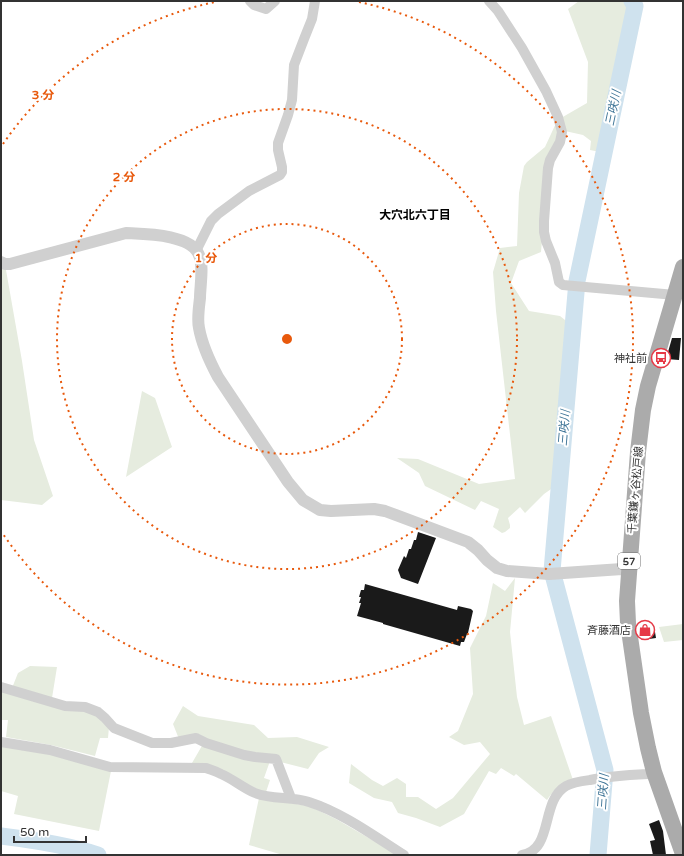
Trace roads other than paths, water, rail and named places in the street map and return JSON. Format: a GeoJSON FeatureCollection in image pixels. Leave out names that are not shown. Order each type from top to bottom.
{"type":"FeatureCollection","features":[{"type":"Feature","properties":{"kind":"main road","name":"千葉鎌ヶ谷松戸線"},"geometry":{"type":"LineString","coordinates":[[683,267],[648,386],[643,410],[638,452],[627,601],[628,623],[641,713],[648,748],[654,772],[683,854]]}},
{"type":"Feature","properties":{"kind":"street"},"geometry":{"type":"LineString","coordinates":[[250,1],[254,5],[266,9],[275,1]]}},
{"type":"Feature","properties":{"kind":"street"},"geometry":{"type":"LineString","coordinates":[[196,249],[211,222],[218,214],[249,191],[280,175],[282,172],[278,142],[292,100],[294,65],[312,19],[315,1]]}},
{"type":"Feature","properties":{"kind":"street"},"geometry":{"type":"LineString","coordinates":[[489,1],[498,11],[522,48],[546,91],[558,117],[562,132],[560,142],[550,160],[548,168],[544,221],[546,241],[555,263],[559,282],[563,285],[675,295]]}},
{"type":"Feature","properties":{"kind":"street"},"geometry":{"type":"LineString","coordinates":[[1,262],[10,264],[126,234],[144,234],[173,238],[189,244],[196,249],[200,256],[199,327],[202,343],[218,377],[288,482],[303,500],[320,510],[385,511],[468,542],[497,568],[507,571],[549,574],[622,569],[629,570]]}},
{"type":"Feature","properties":{"kind":"street"},"geometry":{"type":"LineString","coordinates":[[1,687],[65,706],[85,707],[98,712],[114,728],[152,743],[171,743],[196,738],[206,743],[244,755],[276,759],[291,798]]}},
{"type":"Feature","properties":{"kind":"street"},"geometry":{"type":"LineString","coordinates":[[1,742],[50,750],[110,767],[206,768],[221,774],[257,794],[291,798],[309,802],[336,813],[404,855]]}},
{"type":"Feature","properties":{"kind":"street"},"geometry":{"type":"LineString","coordinates":[[522,855],[532,852],[541,842],[555,795],[565,787],[576,782],[604,777],[648,774],[654,772]]}},
{"type":"Feature","properties":{"kind":"waterway","name":"三咲川"},"geometry":{"type":"LineString","coordinates":[[598,855],[605,770],[552,571],[577,281],[635,6],[632,1]]}},
{"type":"Feature","properties":{"kind":"waterway"},"geometry":{"type":"LineString","coordinates":[[1,836],[50,843],[98,855]]}},
{"type":"Feature","properties":{"kind":"place","name":"神社前"},"geometry":{"type":"Point","coordinates":[661,358]}},
{"type":"Feature","properties":{"kind":"place","name":"斉藤酒店"},"geometry":{"type":"Point","coordinates":[645,630]}},
{"type":"Feature","properties":{"kind":"district","name":"大穴北六丁目"},"geometry":{"type":"Point","coordinates":[415,215]}}]}
